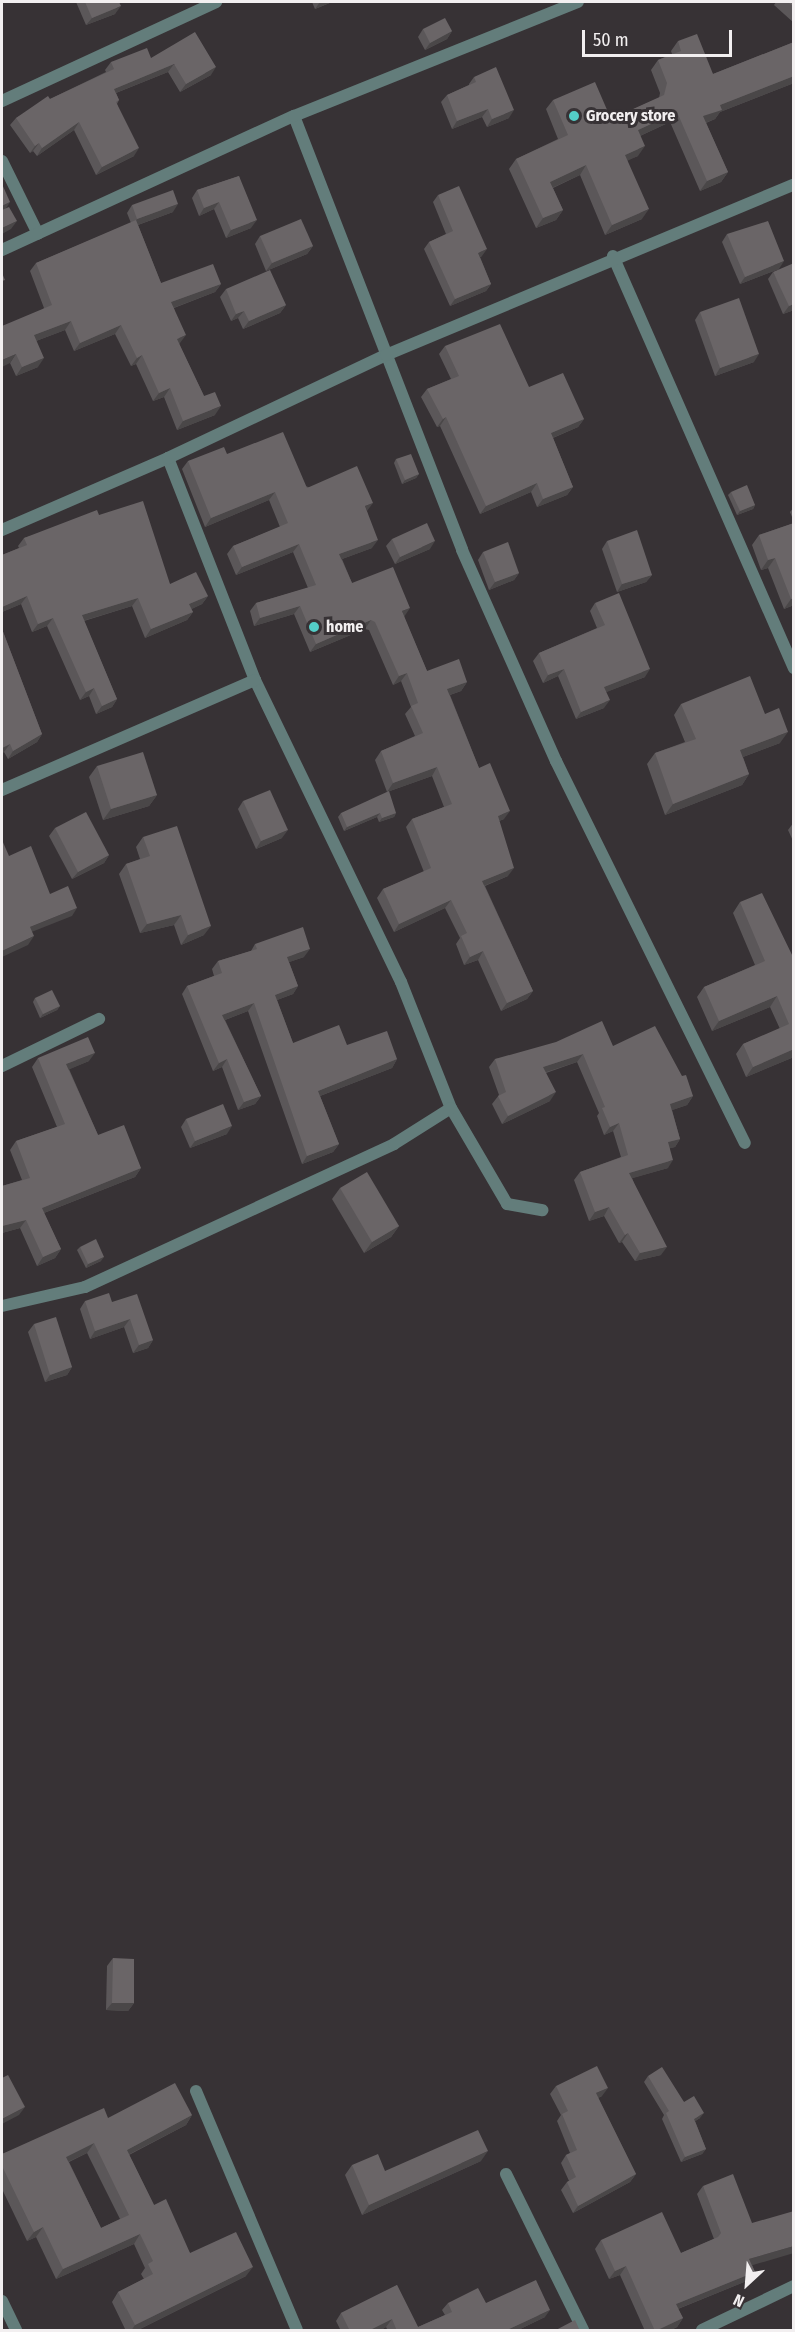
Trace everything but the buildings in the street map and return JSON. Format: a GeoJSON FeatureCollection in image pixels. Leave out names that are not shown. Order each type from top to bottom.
{"type":"FeatureCollection","features":[{"type":"Feature","properties":{"kind":"street"},"geometry":{"type":"LineString","coordinates":[[2,101],[216,2]]}},
{"type":"Feature","properties":{"kind":"street"},"geometry":{"type":"LineString","coordinates":[[2,250],[294,116],[578,2]]}},
{"type":"Feature","properties":{"kind":"street"},"geometry":{"type":"LineString","coordinates":[[294,116],[462,550],[556,761],[745,1143]]}},
{"type":"Feature","properties":{"kind":"street"},"geometry":{"type":"LineString","coordinates":[[2,161],[38,234]]}},
{"type":"Feature","properties":{"kind":"street"},"geometry":{"type":"LineString","coordinates":[[2,530],[168,458],[386,355],[613,256],[794,183]]}},
{"type":"Feature","properties":{"kind":"street"},"geometry":{"type":"LineString","coordinates":[[613,256],[794,668]]}},
{"type":"Feature","properties":{"kind":"street"},"geometry":{"type":"LineString","coordinates":[[168,458],[255,680],[401,982],[451,1108],[507,1204],[542,1210]]}},
{"type":"Feature","properties":{"kind":"street"},"geometry":{"type":"LineString","coordinates":[[2,790],[255,680]]}},
{"type":"Feature","properties":{"kind":"street"},"geometry":{"type":"LineString","coordinates":[[2,1065],[99,1019]]}},
{"type":"Feature","properties":{"kind":"street"},"geometry":{"type":"LineString","coordinates":[[2,1306],[85,1287],[394,1144],[451,1108]]}},
{"type":"Feature","properties":{"kind":"street"},"geometry":{"type":"LineString","coordinates":[[195,2091],[297,2331]]}},
{"type":"Feature","properties":{"kind":"street"},"geometry":{"type":"LineString","coordinates":[[506,2174],[583,2331]]}},
{"type":"Feature","properties":{"kind":"street"},"geometry":{"type":"LineString","coordinates":[[702,2331],[794,2286]]}},
{"type":"Feature","properties":{"kind":"street"},"geometry":{"type":"LineString","coordinates":[[2,2301],[16,2331]]}},
{"type":"Feature","properties":{"kind":"place","name":"Grocery store"},"geometry":{"type":"Point","coordinates":[574,116]}},
{"type":"Feature","properties":{"kind":"place","name":"home"},"geometry":{"type":"Point","coordinates":[314,627]}}]}
